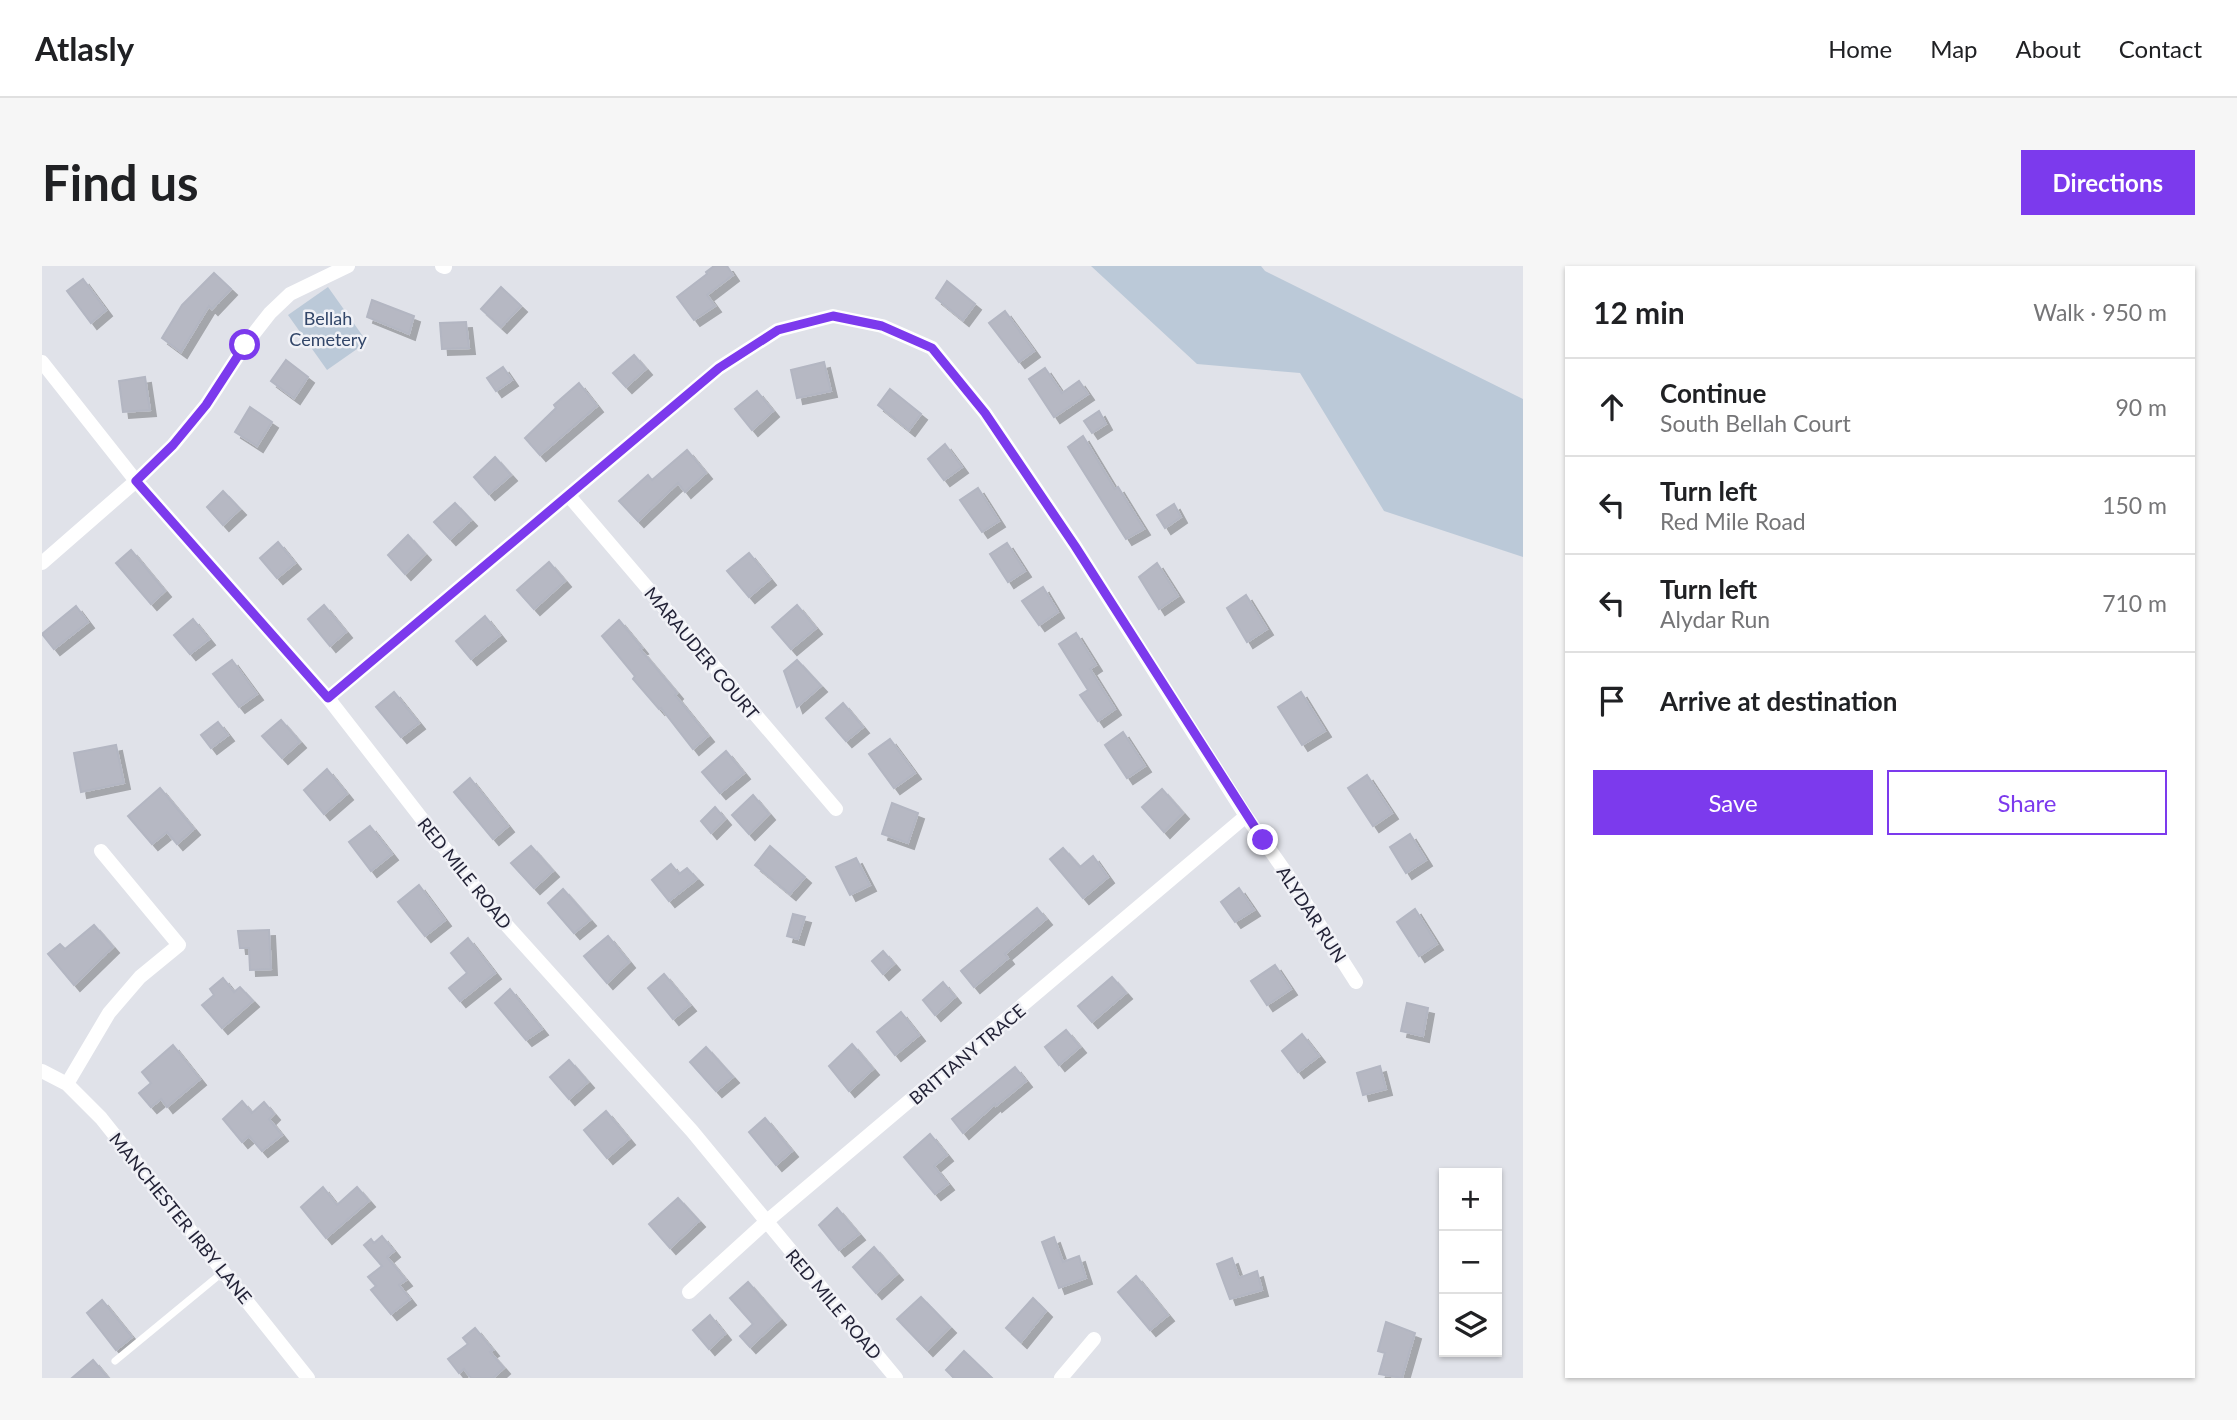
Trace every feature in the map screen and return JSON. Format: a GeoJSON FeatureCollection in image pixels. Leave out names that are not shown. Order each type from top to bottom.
{"type":"FeatureCollection","features":[{"type":"Feature","properties":{"kind":"street"},"geometry":{"type":"LineString","coordinates":[[42,564],[173,445],[206,405],[245,345],[270,313],[290,294],[348,266]]}},
{"type":"Feature","properties":{"kind":"street","name":"ALYDAR RUN"},"geometry":{"type":"LineString","coordinates":[[328,698],[719,368],[778,330],[833,316],[882,326],[932,348],[985,413],[1075,546],[1246,816],[1289,877],[1356,982]]}},
{"type":"Feature","properties":{"kind":"street","name":"RED MILE ROAD"},"geometry":{"type":"LineString","coordinates":[[42,362],[136,481],[328,698],[492,909],[692,1131],[896,1378]]}},
{"type":"Feature","properties":{"kind":"street","name":"MARAUDER COURT"},"geometry":{"type":"LineString","coordinates":[[569,496],[836,810]]}},
{"type":"Feature","properties":{"kind":"street","name":"BRITTANY TRACE"},"geometry":{"type":"LineString","coordinates":[[689,1292],[766,1222],[1246,816]]}},
{"type":"Feature","properties":{"kind":"street"},"geometry":{"type":"LineString","coordinates":[[67,1084],[108,1013],[140,977],[179,945],[101,851]]}},
{"type":"Feature","properties":{"kind":"street","name":"MANCHESTER IRBY LANE"},"geometry":{"type":"LineString","coordinates":[[42,1071],[67,1084],[101,1118],[308,1378]]}},
{"type":"Feature","properties":{"kind":"street"},"geometry":{"type":"LineString","coordinates":[[1061,1378],[1094,1339]]}},
{"type":"Feature","properties":{"kind":"lane"},"geometry":{"type":"LineString","coordinates":[[115,1361],[223,1272]]}},
{"type":"Feature","properties":{"kind":"green space"},"geometry":{"type":"Polygon","coordinates":[[[1091,266],[1261,266],[1265,271],[1523,399],[1523,557],[1384,511],[1300,373],[1197,364],[1091,266]]]}},
{"type":"Feature","properties":{"kind":"green space","name":"Bellah Cemetery"},"geometry":{"type":"Polygon","coordinates":[[[328,287],[367,342],[327,370],[288,315],[328,287]]]}},
{"type":"Feature","properties":{"kind":"building"},"geometry":{"type":"Polygon","coordinates":[[[714,266],[727,266],[733,275],[707,295],[715,306],[694,320],[677,297],[714,266]]]}},
{"type":"Feature","properties":{"kind":"building"},"geometry":{"type":"Polygon","coordinates":[[[214,273],[231,289],[212,309],[209,306],[181,352],[162,338],[182,305],[214,273]]]}},
{"type":"Feature","properties":{"kind":"building"},"geometry":{"type":"Polygon","coordinates":[[[83,279],[106,310],[91,323],[67,291],[83,279]]]}},
{"type":"Feature","properties":{"kind":"building"},"geometry":{"type":"Polygon","coordinates":[[[947,281],[975,304],[963,320],[936,298],[947,281]]]}},
{"type":"Feature","properties":{"kind":"building"},"geometry":{"type":"Polygon","coordinates":[[[501,287],[521,306],[501,327],[481,309],[501,287]]]}},
{"type":"Feature","properties":{"kind":"building"},"geometry":{"type":"Polygon","coordinates":[[[372,300],[414,316],[409,334],[367,317],[372,300]]]}},
{"type":"Feature","properties":{"kind":"building"},"geometry":{"type":"Polygon","coordinates":[[[1005,311],[1034,351],[1019,362],[989,323],[1005,311]]]}},
{"type":"Feature","properties":{"kind":"building"},"geometry":{"type":"Polygon","coordinates":[[[466,322],[469,348],[442,349],[440,323],[466,322]]]}},
{"type":"Feature","properties":{"kind":"building"},"geometry":{"type":"Polygon","coordinates":[[[634,355],[646,369],[626,387],[613,373],[634,355]]]}},
{"type":"Feature","properties":{"kind":"building"},"geometry":{"type":"Polygon","coordinates":[[[286,360],[308,377],[294,398],[271,381],[286,360]]]}},
{"type":"Feature","properties":{"kind":"building"},"geometry":{"type":"Polygon","coordinates":[[[824,362],[831,391],[797,398],[791,370],[824,362]]]}},
{"type":"Feature","properties":{"kind":"building"},"geometry":{"type":"Polygon","coordinates":[[[503,367],[512,380],[496,391],[487,378],[503,367]]]}},
{"type":"Feature","properties":{"kind":"building"},"geometry":{"type":"Polygon","coordinates":[[[1045,368],[1062,393],[1079,381],[1088,394],[1054,417],[1029,379],[1045,368]]]}},
{"type":"Feature","properties":{"kind":"building"},"geometry":{"type":"Polygon","coordinates":[[[145,377],[150,410],[123,412],[119,381],[145,377]]]}},
{"type":"Feature","properties":{"kind":"building"},"geometry":{"type":"Polygon","coordinates":[[[579,383],[597,406],[540,455],[525,438],[556,408],[554,405],[579,383]]]}},
{"type":"Feature","properties":{"kind":"building"},"geometry":{"type":"Polygon","coordinates":[[[890,389],[921,414],[909,430],[878,405],[890,389]]]}},
{"type":"Feature","properties":{"kind":"building"},"geometry":{"type":"Polygon","coordinates":[[[757,391],[773,411],[752,430],[735,409],[757,391]]]}},
{"type":"Feature","properties":{"kind":"building"},"geometry":{"type":"Polygon","coordinates":[[[250,407],[272,422],[257,446],[235,432],[250,407]]]}},
{"type":"Feature","properties":{"kind":"building"},"geometry":{"type":"Polygon","coordinates":[[[1099,411],[1106,424],[1092,433],[1084,421],[1099,411]]]}},
{"type":"Feature","properties":{"kind":"building"},"geometry":{"type":"Polygon","coordinates":[[[1083,436],[1115,489],[1118,487],[1144,529],[1126,539],[1068,447],[1083,436]]]}},
{"type":"Feature","properties":{"kind":"building"},"geometry":{"type":"Polygon","coordinates":[[[945,444],[962,467],[944,480],[928,459],[945,444]]]}},
{"type":"Feature","properties":{"kind":"building"},"geometry":{"type":"Polygon","coordinates":[[[687,450],[706,473],[685,492],[678,483],[638,521],[619,501],[648,475],[652,480],[687,450]]]}},
{"type":"Feature","properties":{"kind":"building"},"geometry":{"type":"Polygon","coordinates":[[[495,457],[511,475],[489,494],[474,477],[495,457]]]}},
{"type":"Feature","properties":{"kind":"building"},"geometry":{"type":"Polygon","coordinates":[[[978,488],[999,521],[982,532],[960,500],[978,488]]]}},
{"type":"Feature","properties":{"kind":"building"},"geometry":{"type":"Polygon","coordinates":[[[223,491],[240,509],[223,525],[207,507],[223,491]]]}},
{"type":"Feature","properties":{"kind":"building"},"geometry":{"type":"Polygon","coordinates":[[[455,503],[471,520],[450,539],[434,522],[455,503]]]}},
{"type":"Feature","properties":{"kind":"building"},"geometry":{"type":"Polygon","coordinates":[[[1174,504],[1181,517],[1165,528],[1157,515],[1174,504]]]}},
{"type":"Feature","properties":{"kind":"building"},"geometry":{"type":"Polygon","coordinates":[[[408,535],[425,554],[405,574],[388,555],[408,535]]]}},
{"type":"Feature","properties":{"kind":"building"},"geometry":{"type":"Polygon","coordinates":[[[278,542],[295,563],[277,578],[260,558],[278,542]]]}},
{"type":"Feature","properties":{"kind":"building"},"geometry":{"type":"Polygon","coordinates":[[[1007,543],[1025,571],[1008,582],[990,554],[1007,543]]]}},
{"type":"Feature","properties":{"kind":"building"},"geometry":{"type":"Polygon","coordinates":[[[131,550],[165,591],[151,604],[116,563],[131,550]]]}},
{"type":"Feature","properties":{"kind":"building"},"geometry":{"type":"Polygon","coordinates":[[[749,553],[770,579],[749,597],[727,571],[749,553]]]}},
{"type":"Feature","properties":{"kind":"building"},"geometry":{"type":"Polygon","coordinates":[[[549,562],[565,581],[534,609],[517,590],[549,562]]]}},
{"type":"Feature","properties":{"kind":"building"},"geometry":{"type":"Polygon","coordinates":[[[1157,563],[1178,596],[1159,609],[1139,577],[1157,563]]]}},
{"type":"Feature","properties":{"kind":"building"},"geometry":{"type":"Polygon","coordinates":[[[1043,587],[1058,612],[1039,625],[1022,601],[1043,587]]]}},
{"type":"Feature","properties":{"kind":"building"},"geometry":{"type":"Polygon","coordinates":[[[1246,595],[1267,629],[1247,642],[1227,608],[1246,595]]]}},
{"type":"Feature","properties":{"kind":"building"},"geometry":{"type":"Polygon","coordinates":[[[324,605],[346,632],[330,646],[308,619],[324,605]]]}},
{"type":"Feature","properties":{"kind":"building"},"geometry":{"type":"Polygon","coordinates":[[[797,605],[816,628],[791,649],[772,627],[797,605]]]}},
{"type":"Feature","properties":{"kind":"building"},"geometry":{"type":"Polygon","coordinates":[[[76,606],[88,622],[54,649],[42,634],[76,606]]]}},
{"type":"Feature","properties":{"kind":"building"},"geometry":{"type":"Polygon","coordinates":[[[485,616],[500,635],[471,659],[456,641],[485,616]]]}},
{"type":"Feature","properties":{"kind":"building"},"geometry":{"type":"Polygon","coordinates":[[[193,619],[209,639],[190,654],[174,635],[193,619]]]}},
{"type":"Feature","properties":{"kind":"building"},"geometry":{"type":"Polygon","coordinates":[[[619,620],[708,736],[693,749],[661,708],[659,709],[633,679],[635,676],[602,636],[619,620]]]}},
{"type":"Feature","properties":{"kind":"building"},"geometry":{"type":"Polygon","coordinates":[[[1076,633],[1096,665],[1090,669],[1115,709],[1098,721],[1080,695],[1088,690],[1059,644],[1076,633]]]}},
{"type":"Feature","properties":{"kind":"building"},"geometry":{"type":"Polygon","coordinates":[[[232,660],[257,694],[239,707],[213,674],[232,660]]]}},
{"type":"Feature","properties":{"kind":"building"},"geometry":{"type":"Polygon","coordinates":[[[797,660],[821,686],[797,707],[784,671],[797,660]]]}},
{"type":"Feature","properties":{"kind":"building"},"geometry":{"type":"Polygon","coordinates":[[[394,692],[419,723],[401,737],[376,707],[394,692]]]}},
{"type":"Feature","properties":{"kind":"building"},"geometry":{"type":"Polygon","coordinates":[[[1301,692],[1325,731],[1302,745],[1278,707],[1301,692]]]}},
{"type":"Feature","properties":{"kind":"building"},"geometry":{"type":"Polygon","coordinates":[[[843,703],[863,727],[846,741],[826,718],[843,703]]]}},
{"type":"Feature","properties":{"kind":"building"},"geometry":{"type":"Polygon","coordinates":[[[281,720],[300,742],[282,758],[262,736],[281,720]]]}},
{"type":"Feature","properties":{"kind":"building"},"geometry":{"type":"Polygon","coordinates":[[[218,722],[228,735],[211,748],[201,735],[218,722]]]}},
{"type":"Feature","properties":{"kind":"building"},"geometry":{"type":"Polygon","coordinates":[[[1123,732],[1145,766],[1127,778],[1105,745],[1123,732]]]}},
{"type":"Feature","properties":{"kind":"building"},"geometry":{"type":"Polygon","coordinates":[[[890,739],[915,773],[894,788],[869,754],[890,739]]]}},
{"type":"Feature","properties":{"kind":"building"},"geometry":{"type":"Polygon","coordinates":[[[116,745],[124,783],[81,792],[74,753],[116,745]]]}},
{"type":"Feature","properties":{"kind":"building"},"geometry":{"type":"Polygon","coordinates":[[[726,751],[744,773],[720,793],[702,772],[726,751]]]}},
{"type":"Feature","properties":{"kind":"building"},"geometry":{"type":"Polygon","coordinates":[[[327,769],[347,794],[324,814],[304,790],[327,769]]]}},
{"type":"Feature","properties":{"kind":"building"},"geometry":{"type":"Polygon","coordinates":[[[1367,775],[1392,813],[1373,826],[1348,788],[1367,775]]]}},
{"type":"Feature","properties":{"kind":"building"},"geometry":{"type":"Polygon","coordinates":[[[470,778],[508,826],[493,839],[454,792],[470,778]]]}},
{"type":"Feature","properties":{"kind":"building"},"geometry":{"type":"Polygon","coordinates":[[[160,788],[194,829],[177,844],[167,832],[152,844],[128,816],[160,788]]]}},
{"type":"Feature","properties":{"kind":"building"},"geometry":{"type":"Polygon","coordinates":[[[1162,789],[1183,813],[1164,832],[1142,807],[1162,789]]]}},
{"type":"Feature","properties":{"kind":"building"},"geometry":{"type":"Polygon","coordinates":[[[753,795],[769,814],[749,834],[732,815],[753,795]]]}},
{"type":"Feature","properties":{"kind":"building"},"geometry":{"type":"Polygon","coordinates":[[[892,803],[918,813],[908,843],[882,834],[892,803]]]}},
{"type":"Feature","properties":{"kind":"building"},"geometry":{"type":"Polygon","coordinates":[[[715,807],[725,819],[711,833],[701,821],[715,807]]]}},
{"type":"Feature","properties":{"kind":"building"},"geometry":{"type":"Polygon","coordinates":[[[370,826],[392,854],[371,871],[349,842],[370,826]]]}},
{"type":"Feature","properties":{"kind":"building"},"geometry":{"type":"Polygon","coordinates":[[[1410,834],[1426,860],[1406,873],[1390,847],[1410,834]]]}},
{"type":"Feature","properties":{"kind":"building"},"geometry":{"type":"Polygon","coordinates":[[[531,846],[553,871],[534,888],[511,863],[531,846]]]}},
{"type":"Feature","properties":{"kind":"building"},"geometry":{"type":"Polygon","coordinates":[[[770,846],[805,877],[790,894],[755,865],[770,846]]]}},
{"type":"Feature","properties":{"kind":"building"},"geometry":{"type":"Polygon","coordinates":[[[1063,848],[1080,867],[1093,856],[1108,877],[1083,898],[1050,859],[1063,848]]]}},
{"type":"Feature","properties":{"kind":"building"},"geometry":{"type":"Polygon","coordinates":[[[856,858],[870,885],[850,895],[836,867],[856,858]]]}},
{"type":"Feature","properties":{"kind":"building"},"geometry":{"type":"Polygon","coordinates":[[[671,864],[679,874],[687,868],[697,879],[669,901],[652,880],[671,864]]]}},
{"type":"Feature","properties":{"kind":"building"},"geometry":{"type":"Polygon","coordinates":[[[419,885],[445,920],[425,936],[398,902],[419,885]]]}},
{"type":"Feature","properties":{"kind":"building"},"geometry":{"type":"Polygon","coordinates":[[[1239,888],[1254,910],[1235,922],[1221,902],[1239,888]]]}},
{"type":"Feature","properties":{"kind":"building"},"geometry":{"type":"Polygon","coordinates":[[[563,889],[590,920],[574,933],[548,903],[563,889]]]}},
{"type":"Feature","properties":{"kind":"building"},"geometry":{"type":"Polygon","coordinates":[[[1037,908],[1046,919],[1005,954],[1008,958],[974,987],[961,971],[1037,908]]]}},
{"type":"Feature","properties":{"kind":"building"},"geometry":{"type":"Polygon","coordinates":[[[1415,909],[1437,944],[1419,956],[1397,922],[1415,909]]]}},
{"type":"Feature","properties":{"kind":"building"},"geometry":{"type":"Polygon","coordinates":[[[793,914],[805,917],[798,939],[787,936],[793,914]]]}},
{"type":"Feature","properties":{"kind":"building"},"geometry":{"type":"Polygon","coordinates":[[[94,925],[113,947],[74,985],[48,954],[60,944],[65,949],[94,925]]]}},
{"type":"Feature","properties":{"kind":"building"},"geometry":{"type":"Polygon","coordinates":[[[269,930],[271,969],[250,970],[249,948],[240,948],[238,931],[269,930]]]}},
{"type":"Feature","properties":{"kind":"building"},"geometry":{"type":"Polygon","coordinates":[[[608,936],[629,962],[607,983],[584,956],[608,936]]]}},
{"type":"Feature","properties":{"kind":"building"},"geometry":{"type":"Polygon","coordinates":[[[468,938],[495,973],[460,1001],[449,988],[467,973],[451,953],[468,938]]]}},
{"type":"Feature","properties":{"kind":"building"},"geometry":{"type":"Polygon","coordinates":[[[883,951],[894,964],[883,974],[872,961],[883,951]]]}},
{"type":"Feature","properties":{"kind":"building"},"geometry":{"type":"Polygon","coordinates":[[[1275,965],[1291,989],[1267,1005],[1251,981],[1275,965]]]}},
{"type":"Feature","properties":{"kind":"building"},"geometry":{"type":"Polygon","coordinates":[[[664,974],[690,1005],[673,1019],[648,988],[664,974]]]}},
{"type":"Feature","properties":{"kind":"building"},"geometry":{"type":"Polygon","coordinates":[[[1112,977],[1126,993],[1092,1022],[1078,1006],[1112,977]]]}},
{"type":"Feature","properties":{"kind":"building"},"geometry":{"type":"Polygon","coordinates":[[[223,978],[234,992],[240,987],[253,1001],[222,1028],[202,1005],[214,995],[210,989],[223,978]]]}},
{"type":"Feature","properties":{"kind":"building"},"geometry":{"type":"Polygon","coordinates":[[[943,982],[955,997],[935,1015],[923,1000],[943,982]]]}},
{"type":"Feature","properties":{"kind":"building"},"geometry":{"type":"Polygon","coordinates":[[[510,989],[542,1029],[526,1040],[495,1003],[510,989]]]}},
{"type":"Feature","properties":{"kind":"building"},"geometry":{"type":"Polygon","coordinates":[[[1407,1003],[1428,1008],[1423,1036],[1401,1031],[1407,1003]]]}},
{"type":"Feature","properties":{"kind":"building"},"geometry":{"type":"Polygon","coordinates":[[[901,1012],[919,1035],[895,1055],[877,1032],[901,1012]]]}},
{"type":"Feature","properties":{"kind":"building"},"geometry":{"type":"Polygon","coordinates":[[[1066,1030],[1080,1047],[1059,1065],[1045,1047],[1066,1030]]]}},
{"type":"Feature","properties":{"kind":"building"},"geometry":{"type":"Polygon","coordinates":[[[1302,1034],[1319,1056],[1298,1072],[1282,1051],[1302,1034]]]}},
{"type":"Feature","properties":{"kind":"building"},"geometry":{"type":"Polygon","coordinates":[[[852,1044],[873,1069],[849,1091],[829,1066],[852,1044]]]}},
{"type":"Feature","properties":{"kind":"building"},"geometry":{"type":"Polygon","coordinates":[[[173,1045],[200,1079],[167,1107],[161,1099],[151,1107],[139,1093],[151,1083],[142,1072],[173,1045]]]}},
{"type":"Feature","properties":{"kind":"building"},"geometry":{"type":"Polygon","coordinates":[[[706,1047],[733,1077],[716,1091],[690,1062],[706,1047]]]}},
{"type":"Feature","properties":{"kind":"building"},"geometry":{"type":"Polygon","coordinates":[[[569,1060],[588,1082],[569,1099],[550,1077],[569,1060]]]}},
{"type":"Feature","properties":{"kind":"building"},"geometry":{"type":"Polygon","coordinates":[[[1380,1066],[1386,1089],[1363,1095],[1357,1073],[1380,1066]]]}},
{"type":"Feature","properties":{"kind":"building"},"geometry":{"type":"Polygon","coordinates":[[[1015,1067],[1026,1081],[963,1133],[952,1119],[1015,1067]]]}},
{"type":"Feature","properties":{"kind":"building"},"geometry":{"type":"Polygon","coordinates":[[[242,1101],[252,1113],[264,1102],[274,1114],[269,1119],[282,1135],[262,1151],[249,1136],[242,1142],[223,1119],[242,1101]]]}},
{"type":"Feature","properties":{"kind":"building"},"geometry":{"type":"Polygon","coordinates":[[[606,1111],[629,1139],[607,1158],[584,1130],[606,1111]]]}},
{"type":"Feature","properties":{"kind":"building"},"geometry":{"type":"Polygon","coordinates":[[[765,1118],[792,1151],[776,1165],[749,1132],[765,1118]]]}},
{"type":"Feature","properties":{"kind":"building"},"geometry":{"type":"Polygon","coordinates":[[[930,1134],[947,1155],[934,1166],[948,1184],[935,1194],[904,1157],[930,1134]]]}},
{"type":"Feature","properties":{"kind":"building"},"geometry":{"type":"Polygon","coordinates":[[[323,1187],[337,1205],[357,1187],[369,1201],[326,1238],[301,1207],[323,1187]]]}},
{"type":"Feature","properties":{"kind":"building"},"geometry":{"type":"Polygon","coordinates":[[[678,1198],[699,1221],[670,1248],[649,1224],[678,1198]]]}},
{"type":"Feature","properties":{"kind":"building"},"geometry":{"type":"Polygon","coordinates":[[[837,1208],[859,1234],[839,1250],[819,1225],[837,1208]]]}},
{"type":"Feature","properties":{"kind":"building"},"geometry":{"type":"Polygon","coordinates":[[[382,1236],[394,1251],[387,1257],[406,1280],[399,1285],[410,1299],[391,1314],[371,1290],[376,1286],[368,1277],[382,1266],[364,1245],[371,1239],[374,1243],[382,1236]]]}},
{"type":"Feature","properties":{"kind":"building"},"geometry":{"type":"Polygon","coordinates":[[[1054,1237],[1063,1262],[1079,1256],[1086,1278],[1059,1288],[1042,1242],[1054,1237]]]}},
{"type":"Feature","properties":{"kind":"building"},"geometry":{"type":"Polygon","coordinates":[[[874,1247],[897,1274],[876,1293],[853,1267],[874,1247]]]}},
{"type":"Feature","properties":{"kind":"building"},"geometry":{"type":"Polygon","coordinates":[[[1232,1258],[1239,1278],[1257,1271],[1262,1290],[1230,1299],[1217,1264],[1232,1258]]]}},
{"type":"Feature","properties":{"kind":"building"},"geometry":{"type":"Polygon","coordinates":[[[1136,1276],[1168,1315],[1150,1330],[1118,1292],[1136,1276]]]}},
{"type":"Feature","properties":{"kind":"building"},"geometry":{"type":"Polygon","coordinates":[[[748,1282],[780,1319],[750,1347],[740,1336],[753,1324],[730,1298],[748,1282]]]}},
{"type":"Feature","properties":{"kind":"building"},"geometry":{"type":"Polygon","coordinates":[[[921,1297],[950,1327],[927,1350],[897,1319],[921,1297]]]}},
{"type":"Feature","properties":{"kind":"building"},"geometry":{"type":"Polygon","coordinates":[[[1033,1298],[1046,1311],[1021,1342],[1006,1328],[1033,1298]]]}},
{"type":"Feature","properties":{"kind":"building"},"geometry":{"type":"Polygon","coordinates":[[[102,1300],[132,1337],[116,1350],[87,1313],[102,1300]]]}},
{"type":"Feature","properties":{"kind":"building"},"geometry":{"type":"Polygon","coordinates":[[[710,1315],[725,1334],[709,1349],[693,1330],[710,1315]]]}},
{"type":"Feature","properties":{"kind":"building"},"geometry":{"type":"Polygon","coordinates":[[[1386,1322],[1415,1333],[1402,1378],[1379,1374],[1385,1353],[1378,1351],[1386,1322]]]}},
{"type":"Feature","properties":{"kind":"building"},"geometry":{"type":"Polygon","coordinates":[[[475,1328],[504,1368],[493,1378],[471,1378],[464,1369],[459,1373],[448,1359],[468,1344],[463,1338],[475,1328]]]}},
{"type":"Feature","properties":{"kind":"building"},"geometry":{"type":"Polygon","coordinates":[[[964,1351],[992,1378],[954,1378],[946,1370],[964,1351]]]}},
{"type":"Feature","properties":{"kind":"building"},"geometry":{"type":"Polygon","coordinates":[[[93,1360],[108,1378],[72,1378],[93,1360]]]}},
{"type":"Feature","properties":{"kind":"route"},"geometry":{"type":"LineString","coordinates":[[245,345],[206,405],[173,445],[136,481],[328,698],[719,368],[778,330],[833,316],[882,326],[932,348],[985,413],[1075,546],[1263,840]]}}]}
